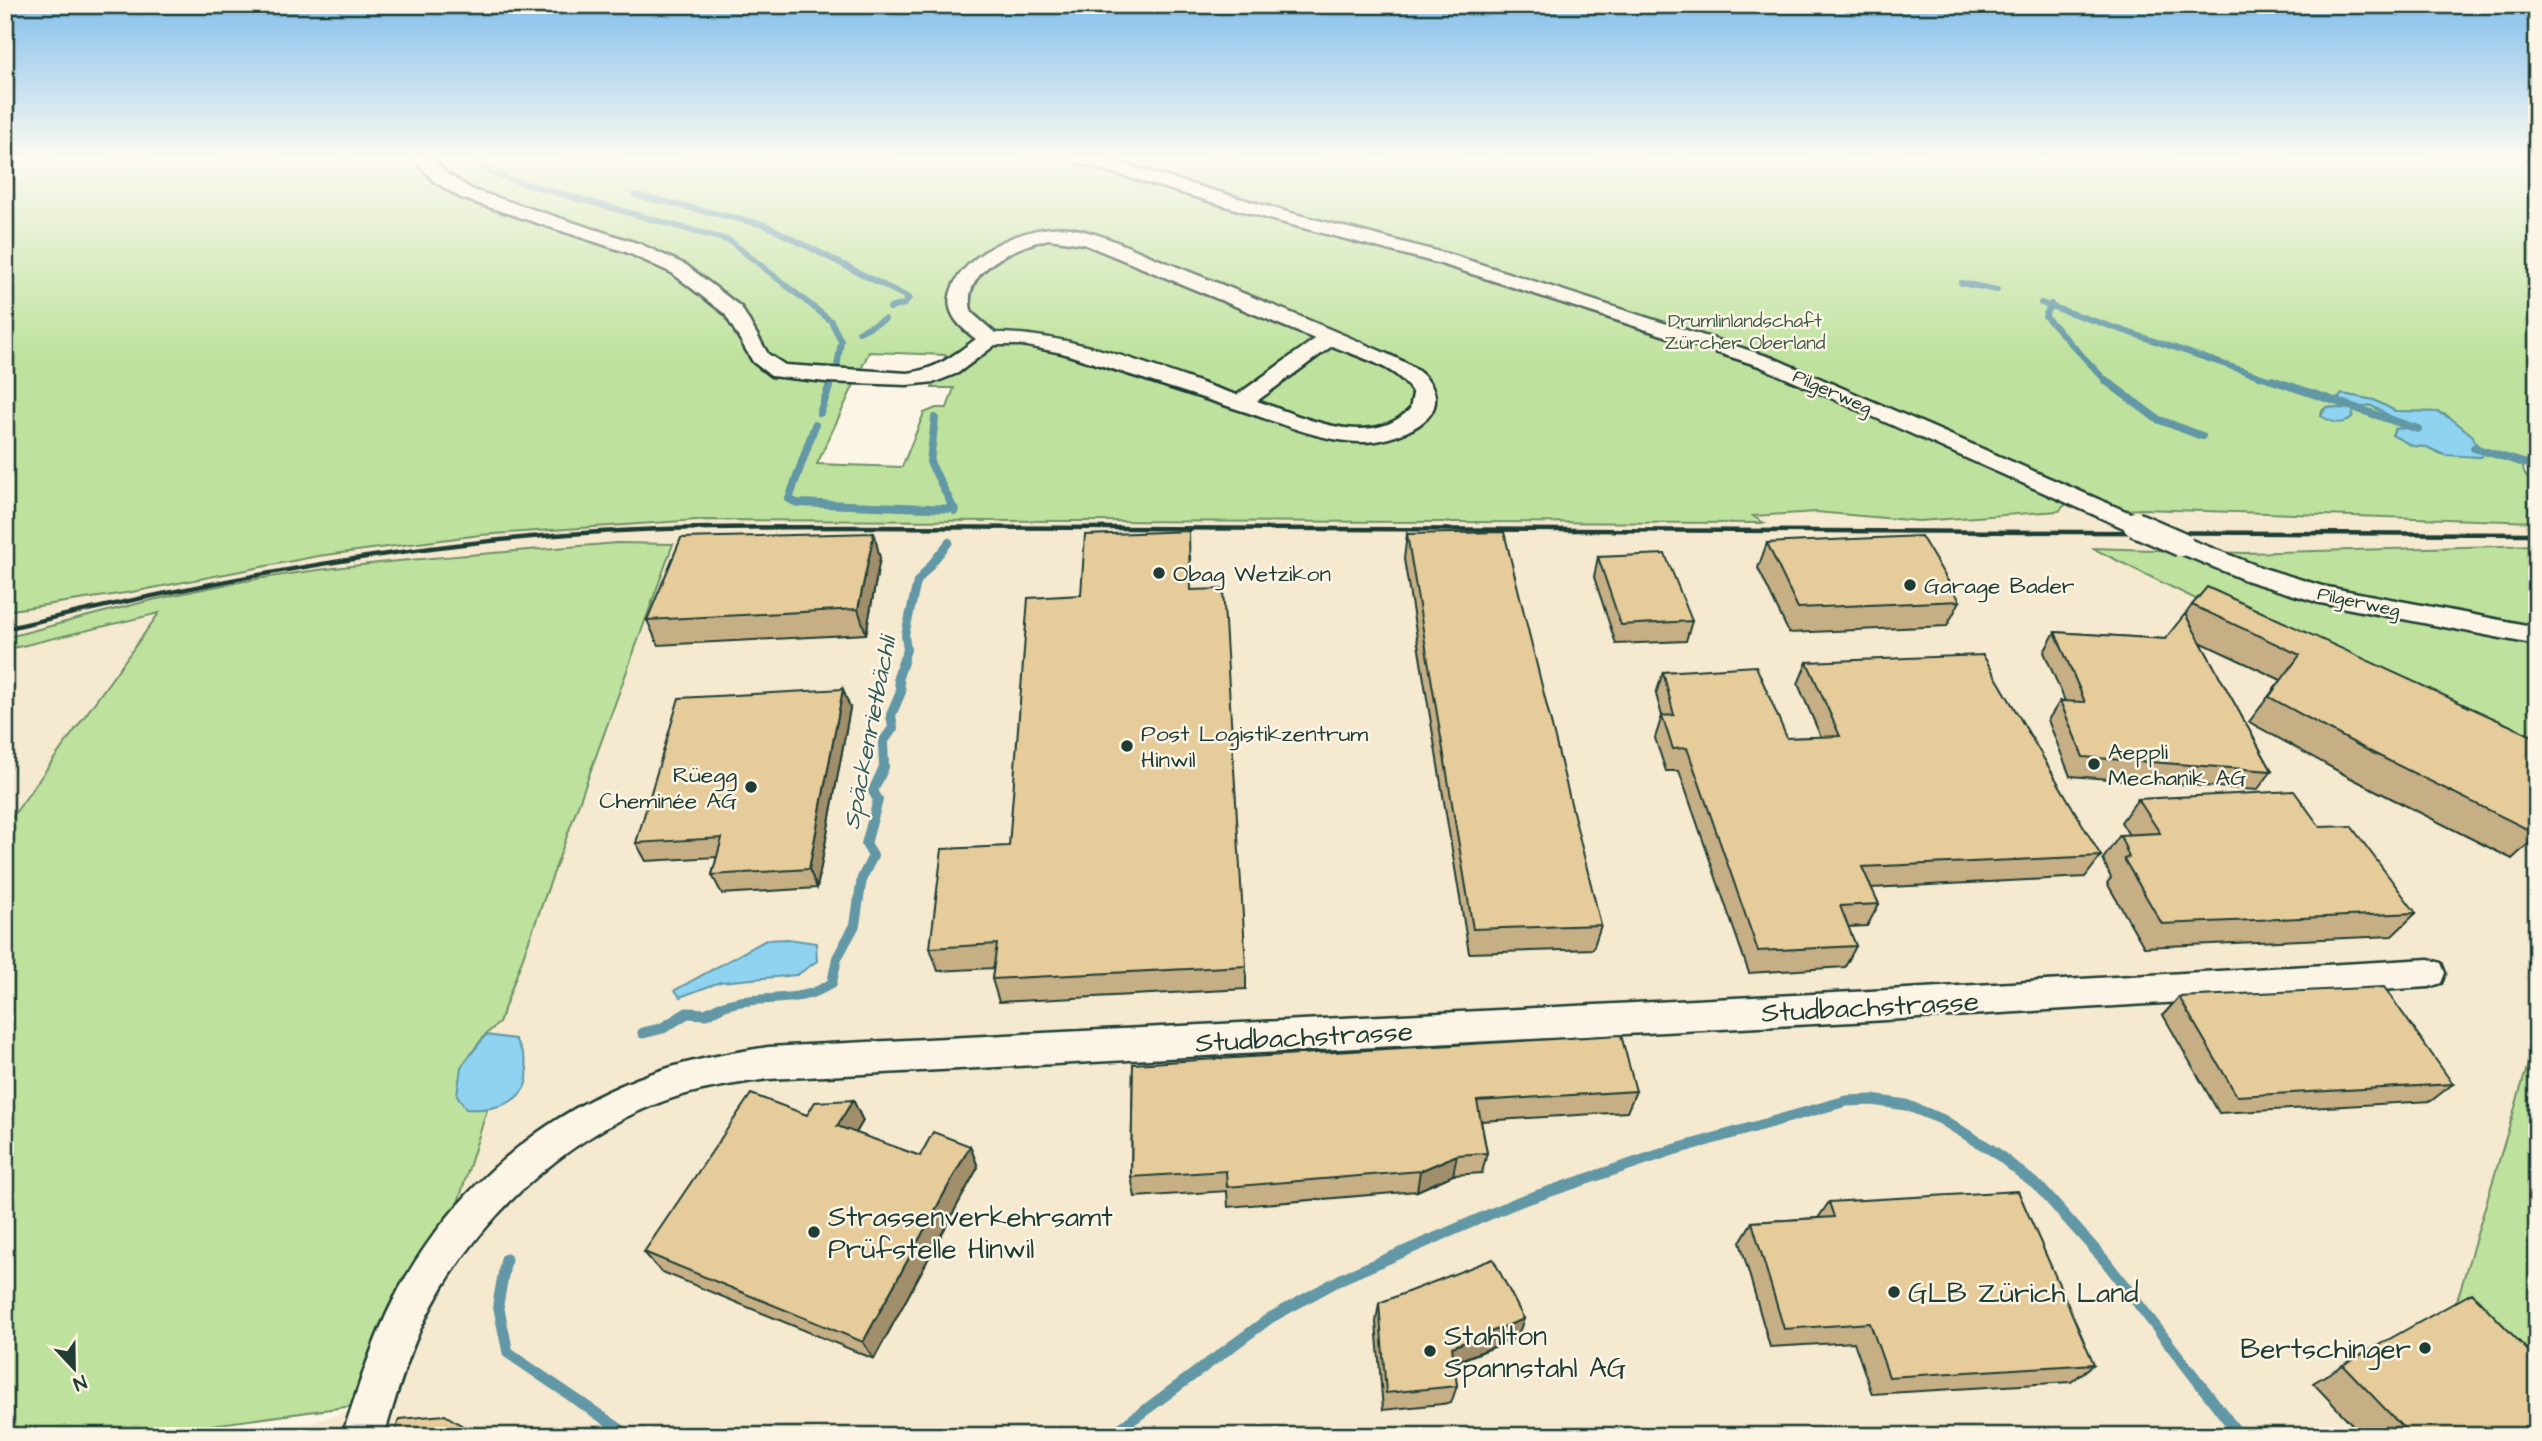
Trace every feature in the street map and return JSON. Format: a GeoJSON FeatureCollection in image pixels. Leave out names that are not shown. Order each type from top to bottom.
{"type":"FeatureCollection","features":[{"type":"Feature","properties":{"kind":"street"},"geometry":{"type":"LineString","coordinates":[[560,224],[633,248],[692,276],[716,293],[734,312],[760,358],[779,371],[826,376],[906,379],[927,377],[950,368],[990,339]]}},
{"type":"Feature","properties":{"kind":"street","name":"Pilgerweg"},"geometry":{"type":"LineString","coordinates":[[1311,224],[1448,260],[1766,362],[2254,574],[2320,594],[2537,636]]}},
{"type":"Feature","properties":{"kind":"street"},"geometry":{"type":"LineString","coordinates":[[1059,233],[1091,240],[1330,338],[1397,368],[1418,382],[1425,400],[1417,417],[1408,424],[1381,434],[1349,435],[1066,347],[1022,340],[990,339],[969,323],[960,308],[962,290],[970,276],[990,256],[1011,244],[1038,234],[1059,233]]}},
{"type":"Feature","properties":{"kind":"street"},"geometry":{"type":"LineString","coordinates":[[1240,402],[1330,338]]}},
{"type":"Feature","properties":{"kind":"street","name":"Studbachstrasse"},"geometry":{"type":"LineString","coordinates":[[363,1436],[394,1344],[415,1298],[442,1254],[483,1203],[523,1165],[588,1118],[645,1090],[709,1071],[768,1063],[1712,1015],[2429,973]]}},
{"type":"Feature","properties":{"kind":"shaded area"},"geometry":{"type":"Polygon","coordinates":[[[2069,501],[2103,511],[2142,509],[2537,522],[2537,545],[2245,553],[2094,549],[2537,767],[2537,1034],[2456,1304],[2537,1436],[151,1436],[312,1423],[375,1402],[461,1067],[485,1035],[499,1023],[673,544],[616,543],[410,561],[270,577],[133,605],[5,638],[5,611],[132,592],[318,556],[480,535],[697,520],[1762,523],[1751,516],[1816,512],[1919,521],[2059,511],[2069,501]]]}},
{"type":"Feature","properties":{"kind":"shaded area"},"geometry":{"type":"Polygon","coordinates":[[[160,613],[103,694],[5,827],[5,650],[160,613]]]}},
{"type":"Feature","properties":{"kind":"green space","name":"Drumlinlandschaft Zürcher Oberland"},"geometry":{"type":"Polygon","coordinates":[[[5,224],[2537,224],[2537,458],[2524,462],[2523,470],[2527,477],[2537,483],[2537,522],[2143,509],[2103,511],[2069,501],[2059,511],[1919,521],[1816,512],[1753,516],[1764,523],[697,520],[480,535],[318,556],[132,592],[5,611],[5,224]],[[869,352],[817,464],[902,467],[924,413],[936,408],[947,408],[954,388],[932,388],[946,355],[869,352]],[[2342,394],[2339,398],[2328,400],[2347,409],[2328,407],[2322,410],[2321,416],[2336,422],[2348,421],[2352,417],[2353,409],[2370,405],[2407,425],[2407,428],[2395,429],[2392,435],[2413,446],[2427,447],[2441,454],[2481,457],[2485,451],[2474,442],[2473,436],[2446,415],[2437,412],[2395,411],[2374,400],[2342,394]]]}},
{"type":"Feature","properties":{"kind":"green space"},"geometry":{"type":"Polygon","coordinates":[[[616,543],[673,544],[499,1023],[485,1035],[461,1067],[487,1110],[442,1254],[375,1403],[130,1436],[5,1436],[5,827],[159,613],[5,650],[5,638],[170,596],[237,582],[399,561],[616,543]]]}},
{"type":"Feature","properties":{"kind":"green space"},"geometry":{"type":"Polygon","coordinates":[[[2537,545],[2537,767],[2092,548],[2245,553],[2537,545]]]}},
{"type":"Feature","properties":{"kind":"green space"},"geometry":{"type":"Polygon","coordinates":[[[2537,1034],[2537,1386],[2456,1304],[2537,1034]]]}},
{"type":"Feature","properties":{"kind":"water"},"geometry":{"type":"Polygon","coordinates":[[[2342,394],[2374,400],[2395,411],[2437,412],[2452,419],[2473,436],[2474,442],[2485,452],[2481,457],[2444,455],[2427,447],[2413,446],[2392,435],[2395,429],[2407,428],[2407,425],[2370,405],[2354,409],[2352,417],[2341,423],[2321,416],[2326,407],[2347,409],[2328,400],[2339,398],[2342,394]]]}},
{"type":"Feature","properties":{"kind":"water"},"geometry":{"type":"Polygon","coordinates":[[[788,939],[816,943],[817,961],[797,975],[720,982],[680,997],[675,990],[766,940],[788,939]]]}},
{"type":"Feature","properties":{"kind":"water"},"geometry":{"type":"Polygon","coordinates":[[[486,1035],[515,1039],[524,1056],[526,1083],[511,1101],[484,1109],[466,1109],[457,1095],[461,1067],[486,1035]]]}},
{"type":"Feature","properties":{"kind":"building","name":"Post Logistikzentrum Hinwil"},"geometry":{"type":"Polygon","coordinates":[[[1189,531],[1190,590],[1223,589],[1246,966],[992,979],[997,944],[930,948],[942,849],[1009,846],[1028,598],[1081,595],[1085,535],[1189,531]]]}},
{"type":"Feature","properties":{"kind":"building"},"geometry":{"type":"Polygon","coordinates":[[[1504,532],[1601,925],[1473,929],[1407,534],[1504,532]]]}},
{"type":"Feature","properties":{"kind":"building"},"geometry":{"type":"Polygon","coordinates":[[[874,533],[858,609],[647,620],[681,538],[874,533]]]}},
{"type":"Feature","properties":{"kind":"building"},"geometry":{"type":"Polygon","coordinates":[[[1921,536],[1960,601],[1798,608],[1767,543],[1921,536]]]}},
{"type":"Feature","properties":{"kind":"building"},"geometry":{"type":"Polygon","coordinates":[[[1665,554],[1692,621],[1621,625],[1598,557],[1665,554]]]}},
{"type":"Feature","properties":{"kind":"building"},"geometry":{"type":"Polygon","coordinates":[[[2207,587],[2537,738],[2537,834],[2369,751],[2269,697],[2300,655],[2192,605],[2207,587]]]}},
{"type":"Feature","properties":{"kind":"building"},"geometry":{"type":"Polygon","coordinates":[[[2185,614],[2272,771],[2083,757],[2060,701],[2085,702],[2055,632],[2165,639],[2185,614]]]}},
{"type":"Feature","properties":{"kind":"building"},"geometry":{"type":"Polygon","coordinates":[[[1983,655],[2101,856],[1862,867],[1879,904],[1840,906],[1856,946],[1758,951],[1687,748],[1673,749],[1662,716],[1674,715],[1663,672],[1756,666],[1787,738],[1840,736],[1807,662],[1983,655]]]}},
{"type":"Feature","properties":{"kind":"building","name":"Rüegg Cheminée AG"},"geometry":{"type":"Polygon","coordinates":[[[843,689],[809,869],[712,875],[722,838],[636,843],[679,698],[843,689]]]}},
{"type":"Feature","properties":{"kind":"building"},"geometry":{"type":"Polygon","coordinates":[[[2294,791],[2320,827],[2351,826],[2416,913],[2162,924],[2124,859],[2129,857],[2120,835],[2160,833],[2138,799],[2294,791]]]}},
{"type":"Feature","properties":{"kind":"building"},"geometry":{"type":"Polygon","coordinates":[[[2384,987],[2453,1084],[2237,1096],[2179,997],[2384,987]]]}},
{"type":"Feature","properties":{"kind":"building"},"geometry":{"type":"Polygon","coordinates":[[[1621,1035],[1636,1091],[1477,1101],[1487,1153],[1457,1155],[1420,1171],[1227,1187],[1226,1171],[1131,1177],[1133,1064],[1621,1035]]]}},
{"type":"Feature","properties":{"kind":"building","name":"Strassenverkehrsamt Prüfstelle Hinwil"},"geometry":{"type":"Polygon","coordinates":[[[751,1094],[807,1115],[815,1102],[853,1100],[837,1126],[920,1156],[933,1132],[970,1146],[863,1342],[644,1252],[751,1094]]]}},
{"type":"Feature","properties":{"kind":"building","name":"GLB Zürich Land"},"geometry":{"type":"Polygon","coordinates":[[[2018,1191],[2094,1364],[1889,1377],[1870,1323],[1784,1329],[1752,1222],[1834,1217],[1829,1202],[2018,1191]]]}},
{"type":"Feature","properties":{"kind":"building","name":"Stahlton Spannstahl AG"},"geometry":{"type":"Polygon","coordinates":[[[1493,1259],[1524,1319],[1452,1347],[1457,1386],[1386,1393],[1379,1303],[1493,1259]]]}},
{"type":"Feature","properties":{"kind":"building","name":"Bertschinger"},"geometry":{"type":"Polygon","coordinates":[[[2472,1293],[2537,1360],[2537,1436],[2411,1436],[2343,1365],[2472,1293]]]}},
{"type":"Feature","properties":{"kind":"building"},"geometry":{"type":"Polygon","coordinates":[[[445,1415],[479,1436],[394,1436],[399,1419],[445,1415]]]}},
{"type":"Feature","properties":{"kind":"waterway"},"geometry":{"type":"LineString","coordinates":[[670,224],[730,241],[831,321],[841,341],[837,367]]}},
{"type":"Feature","properties":{"kind":"waterway"},"geometry":{"type":"LineString","coordinates":[[762,224],[909,298],[904,304],[890,308]]}},
{"type":"Feature","properties":{"kind":"waterway"},"geometry":{"type":"LineString","coordinates":[[1961,283],[1997,290]]}},
{"type":"Feature","properties":{"kind":"waterway"},"geometry":{"type":"LineString","coordinates":[[2041,303],[2050,306]]}},
{"type":"Feature","properties":{"kind":"waterway"},"geometry":{"type":"LineString","coordinates":[[2050,306],[2277,382]]}},
{"type":"Feature","properties":{"kind":"waterway"},"geometry":{"type":"LineString","coordinates":[[2050,306],[2045,316],[2105,380]]}},
{"type":"Feature","properties":{"kind":"waterway"},"geometry":{"type":"LineString","coordinates":[[859,332],[885,319]]}},
{"type":"Feature","properties":{"kind":"waterway"},"geometry":{"type":"LineString","coordinates":[[2105,380],[2157,419],[2202,436]]}},
{"type":"Feature","properties":{"kind":"waterway"},"geometry":{"type":"LineString","coordinates":[[2272,380],[2418,429]]}},
{"type":"Feature","properties":{"kind":"waterway"},"geometry":{"type":"LineString","coordinates":[[820,413],[829,387]]}},
{"type":"Feature","properties":{"kind":"waterway","name":"Späckenrietbächli"},"geometry":{"type":"LineString","coordinates":[[935,418],[930,462],[954,509]]}},
{"type":"Feature","properties":{"kind":"waterway"},"geometry":{"type":"LineString","coordinates":[[815,425],[789,499],[797,503],[954,509]]}},
{"type":"Feature","properties":{"kind":"waterway"},"geometry":{"type":"LineString","coordinates":[[2474,448],[2537,467]]}},
{"type":"Feature","properties":{"kind":"waterway","name":"Späckenrietbächli"},"geometry":{"type":"LineString","coordinates":[[903,661],[907,650],[905,635],[917,582],[949,542]]}},
{"type":"Feature","properties":{"kind":"waterway","name":"Späckenrietbächli"},"geometry":{"type":"LineString","coordinates":[[716,1009],[745,1001],[804,995],[832,983],[837,958],[855,925],[862,878],[873,856],[866,844],[878,800],[873,791],[884,767],[883,742],[893,728],[891,715],[901,692],[898,677],[904,659]]}},
{"type":"Feature","properties":{"kind":"waterway","name":"Späckenrietbächli"},"geometry":{"type":"LineString","coordinates":[[716,1009],[720,1007]]}},
{"type":"Feature","properties":{"kind":"waterway","name":"Späckenrietbächli"},"geometry":{"type":"LineString","coordinates":[[643,1033],[663,1028],[687,1013],[706,1014],[716,1009]]}},
{"type":"Feature","properties":{"kind":"waterway"},"geometry":{"type":"LineString","coordinates":[[1110,1436],[1270,1318],[1343,1278],[1518,1202],[1673,1150],[1846,1101],[1872,1100],[1906,1105],[1941,1119],[1995,1152],[2041,1189],[2106,1262],[2240,1436]]}},
{"type":"Feature","properties":{"kind":"waterway"},"geometry":{"type":"LineString","coordinates":[[506,1259],[498,1304],[508,1353],[630,1436]]}},
{"type":"Feature","properties":{"kind":"railway"},"geometry":{"type":"LineString","coordinates":[[5,629],[201,586],[332,562],[531,537],[654,529],[859,527],[2537,534]]}},
{"type":"Feature","properties":{"kind":"place","name":"Obag Wetzikon"},"geometry":{"type":"Point","coordinates":[1159,573]}},
{"type":"Feature","properties":{"kind":"place","name":"Garage Bader"},"geometry":{"type":"Point","coordinates":[1910,585]}},
{"type":"Feature","properties":{"kind":"place","name":"Post Logistikzentrum Hinwil"},"geometry":{"type":"Point","coordinates":[1127,746]}},
{"type":"Feature","properties":{"kind":"place","name":"Aeppli Mechanik AG"},"geometry":{"type":"Point","coordinates":[2094,764]}},
{"type":"Feature","properties":{"kind":"place","name":"Rüegg Cheminée AG"},"geometry":{"type":"Point","coordinates":[751,787]}},
{"type":"Feature","properties":{"kind":"place","name":"Strassenverkehrsamt Prüfstelle Hinwil"},"geometry":{"type":"Point","coordinates":[814,1232]}},
{"type":"Feature","properties":{"kind":"place","name":"GLB Zürich Land"},"geometry":{"type":"Point","coordinates":[1894,1292]}},
{"type":"Feature","properties":{"kind":"place","name":"Bertschinger"},"geometry":{"type":"Point","coordinates":[2425,1348]}},
{"type":"Feature","properties":{"kind":"place","name":"Stahlton Spannstahl AG"},"geometry":{"type":"Point","coordinates":[1430,1351]}}]}
